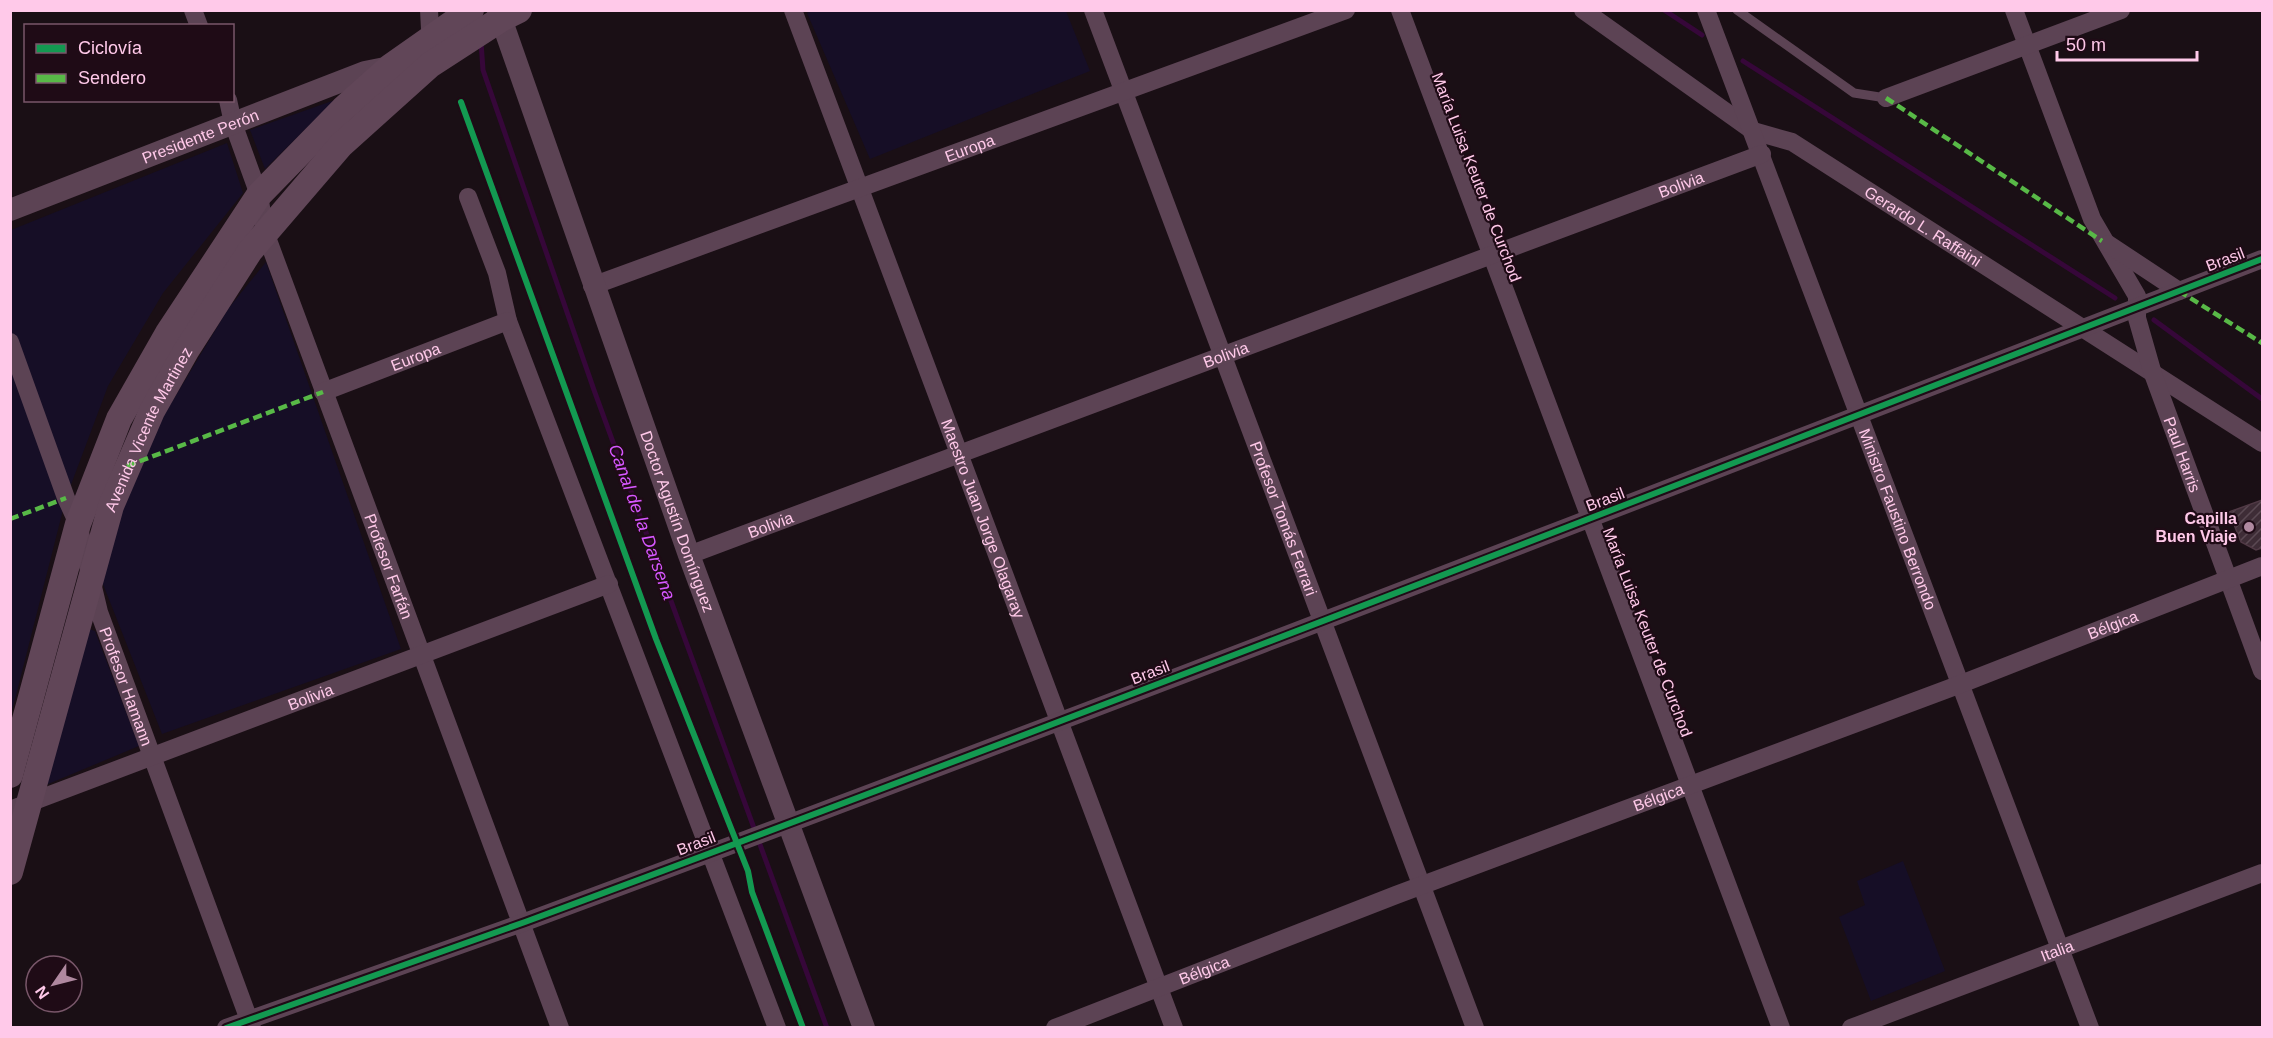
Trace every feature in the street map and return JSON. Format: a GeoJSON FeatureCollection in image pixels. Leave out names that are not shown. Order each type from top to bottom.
{"type":"FeatureCollection","features":[{"type":"Feature","properties":{"kind":"main road","name":"Avenida Vicente Martinez"},"geometry":{"type":"LineString","coordinates":[[10,775],[78,524],[103,458],[134,391],[168,333],[259,195],[343,109],[390,67],[471,10]]}},
{"type":"Feature","properties":{"kind":"main road","name":"Avenida Vicente Martinez"},"geometry":{"type":"LineString","coordinates":[[10,872],[19,807],[111,506],[152,411],[186,351],[250,251],[340,145],[430,65],[506,13]]}},
{"type":"Feature","properties":{"kind":"main road"},"geometry":{"type":"LineString","coordinates":[[390,67],[430,65]]}},
{"type":"Feature","properties":{"kind":"street"},"geometry":{"type":"LineString","coordinates":[[429,10],[430,65]]}},
{"type":"Feature","properties":{"kind":"street","name":"Maestro Juan Jorge Olagaray"},"geometry":{"type":"LineString","coordinates":[[793,10],[1174,1028]]}},
{"type":"Feature","properties":{"kind":"street","name":"Profesor Tomás Ferrari"},"geometry":{"type":"LineString","coordinates":[[1093,10],[1475,1028]]}},
{"type":"Feature","properties":{"kind":"street","name":"Europa"},"geometry":{"type":"LineString","coordinates":[[592,286],[860,191],[1123,90],[1346,10]]}},
{"type":"Feature","properties":{"kind":"street","name":"María Luisa Keuter de Curchod"},"geometry":{"type":"LineString","coordinates":[[1400,10],[1782,1028]]}},
{"type":"Feature","properties":{"kind":"street","name":"Gerardo L. Raffaini"},"geometry":{"type":"LineString","coordinates":[[1583,10],[1753,131],[1792,142],[2262,443]]}},
{"type":"Feature","properties":{"kind":"street","name":"Ministro Faustino Berrondo"},"geometry":{"type":"LineString","coordinates":[[1706,10],[1762,153],[2090,1028]]}},
{"type":"Feature","properties":{"kind":"street"},"geometry":{"type":"LineString","coordinates":[[2014,10],[2026,45]]}},
{"type":"Feature","properties":{"kind":"street"},"geometry":{"type":"LineString","coordinates":[[1886,98],[2121,10]]}},
{"type":"Feature","properties":{"kind":"street","name":"Doctor Agustín Domínguez"},"geometry":{"type":"LineString","coordinates":[[506,13],[592,286],[864,1028]]}},
{"type":"Feature","properties":{"kind":"street","name":"Paul Harris"},"geometry":{"type":"LineString","coordinates":[[2026,45],[2092,219],[2102,241],[2137,296],[2137,318],[2153,374],[2262,671]]}},
{"type":"Feature","properties":{"kind":"street","name":"Presidente Perón"},"geometry":{"type":"LineString","coordinates":[[10,210],[365,72],[390,67]]}},
{"type":"Feature","properties":{"kind":"street","name":"Profesor Farfán"},"geometry":{"type":"LineString","coordinates":[[228,102],[233,123],[259,195],[265,232],[560,1028]]}},
{"type":"Feature","properties":{"kind":"street","name":"Bolivia"},"geometry":{"type":"LineString","coordinates":[[689,555],[958,452],[1762,153]]}},
{"type":"Feature","properties":{"kind":"street"},"geometry":{"type":"LineString","coordinates":[[468,197],[497,273],[508,321],[777,1028]]}},
{"type":"Feature","properties":{"kind":"street"},"geometry":{"type":"LineString","coordinates":[[2102,241],[2179,291]]}},
{"type":"Feature","properties":{"kind":"street","name":"Brasil"},"geometry":{"type":"LineString","coordinates":[[226,1028],[251,1023],[1060,722],[1322,620],[1861,417],[2080,328],[2262,260]]}},
{"type":"Feature","properties":{"kind":"street","name":"Europa"},"geometry":{"type":"LineString","coordinates":[[323,392],[508,321]]}},
{"type":"Feature","properties":{"kind":"street","name":"Profesor Hamann"},"geometry":{"type":"LineString","coordinates":[[10,342],[66,498],[78,524],[99,612],[251,1023]]}},
{"type":"Feature","properties":{"kind":"street","name":"Bélgica"},"geometry":{"type":"LineString","coordinates":[[1055,1028],[1961,684],[2262,566]]}},
{"type":"Feature","properties":{"kind":"street","name":"Bolivia"},"geometry":{"type":"LineString","coordinates":[[19,807],[609,584]]}},
{"type":"Feature","properties":{"kind":"street","name":"Italia"},"geometry":{"type":"LineString","coordinates":[[1851,1028],[2262,873]]}},
{"type":"Feature","properties":{"kind":"lane"},"geometry":{"type":"LineString","coordinates":[[1737,10],[1854,93],[1886,98]]}},
{"type":"Feature","properties":{"kind":"shaded area"},"geometry":{"type":"Polygon","coordinates":[[[813,10],[1066,11],[1090,71],[870,159],[807,13],[813,10]]]}},
{"type":"Feature","properties":{"kind":"shaded area"},"geometry":{"type":"Polygon","coordinates":[[[335,100],[265,169],[250,130],[335,100]]]}},
{"type":"Feature","properties":{"kind":"shaded area"},"geometry":{"type":"Polygon","coordinates":[[[227,143],[243,193],[163,293],[108,386],[66,498],[11,715],[11,230],[227,143]]]}},
{"type":"Feature","properties":{"kind":"shaded area"},"geometry":{"type":"Polygon","coordinates":[[[266,262],[401,649],[162,734],[101,579],[119,519],[161,420],[228,309],[266,262]]]}},
{"type":"Feature","properties":{"kind":"shaded area"},"geometry":{"type":"Polygon","coordinates":[[[86,628],[95,631],[139,746],[41,787],[86,628]]]}},
{"type":"Feature","properties":{"kind":"shaded area"},"geometry":{"type":"Polygon","coordinates":[[[1903,861],[1945,971],[1871,1001],[1839,917],[1865,905],[1857,881],[1903,861]]]}},
{"type":"Feature","properties":{"kind":"building","name":"Capilla Buen Viaje"},"geometry":{"type":"Polygon","coordinates":[[[2262,500],[2262,548],[2256,550],[2241,542],[2229,512],[2262,500]]]}},
{"type":"Feature","properties":{"kind":"waterway"},"geometry":{"type":"LineString","coordinates":[[1664,10],[1702,35]]}},
{"type":"Feature","properties":{"kind":"waterway","name":"Canal de la Darsena"},"geometry":{"type":"LineString","coordinates":[[481,42],[483,70],[594,390],[827,1028]]}},
{"type":"Feature","properties":{"kind":"waterway"},"geometry":{"type":"LineString","coordinates":[[1743,61],[2115,298]]}},
{"type":"Feature","properties":{"kind":"waterway"},"geometry":{"type":"LineString","coordinates":[[2154,320],[2262,399]]}},
{"type":"Feature","properties":{"kind":"marked path"},"geometry":{"type":"LineString","coordinates":[[1886,98],[2102,241]]}},
{"type":"Feature","properties":{"kind":"marked path"},"geometry":{"type":"LineString","coordinates":[[2179,291],[2262,343]]}},
{"type":"Feature","properties":{"kind":"marked path"},"geometry":{"type":"LineString","coordinates":[[127,466],[323,392]]}},
{"type":"Feature","properties":{"kind":"marked path"},"geometry":{"type":"LineString","coordinates":[[10,519],[66,498]]}},
{"type":"Feature","properties":{"kind":"cycle path"},"geometry":{"type":"LineString","coordinates":[[461,102],[656,639],[748,871],[752,892],[803,1028]]}},
{"type":"Feature","properties":{"kind":"cycle path"},"geometry":{"type":"LineString","coordinates":[[226,1028],[525,922],[960,759],[1395,594],[2262,259]]}},
{"type":"Feature","properties":{"kind":"place","name":"Capilla Buen Viaje"},"geometry":{"type":"Point","coordinates":[2249,527]}}]}
